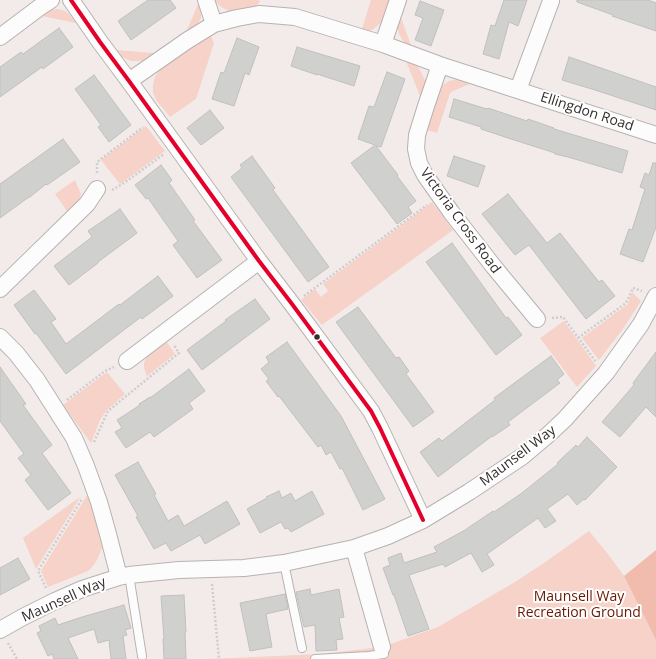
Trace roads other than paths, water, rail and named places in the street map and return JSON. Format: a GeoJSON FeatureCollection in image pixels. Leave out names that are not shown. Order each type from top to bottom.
{"type":"FeatureCollection","features":[{"type":"Feature","properties":{"kind":"street"},"geometry":{"type":"LineString","coordinates":[[0,37],[51,0]]}},
{"type":"Feature","properties":{"kind":"street"},"geometry":{"type":"LineString","coordinates":[[71,0],[259,261],[376,419],[423,520]]}},
{"type":"Feature","properties":{"kind":"street"},"geometry":{"type":"LineString","coordinates":[[206,0],[214,24]]}},
{"type":"Feature","properties":{"kind":"street"},"geometry":{"type":"LineString","coordinates":[[383,44],[398,0]]}},
{"type":"Feature","properties":{"kind":"street"},"geometry":{"type":"LineString","coordinates":[[518,90],[551,1]]}},
{"type":"Feature","properties":{"kind":"street","name":"Ellingdon Road"},"geometry":{"type":"LineString","coordinates":[[129,81],[214,24],[259,14],[295,17],[383,44],[440,65],[656,135]]}},
{"type":"Feature","properties":{"kind":"street","name":"Victoria Cross Road"},"geometry":{"type":"LineString","coordinates":[[440,65],[418,129],[416,149],[421,169],[494,267],[537,319]]}},
{"type":"Feature","properties":{"kind":"street"},"geometry":{"type":"LineString","coordinates":[[0,289],[87,204],[96,189]]}},
{"type":"Feature","properties":{"kind":"street"},"geometry":{"type":"LineString","coordinates":[[127,361],[259,261]]}},
{"type":"Feature","properties":{"kind":"street","name":"Maunsell Way"},"geometry":{"type":"LineString","coordinates":[[0,630],[54,601],[82,589],[124,576],[179,570],[244,568],[284,563],[354,548],[388,536],[423,520],[469,492],[523,456],[550,434],[606,373],[641,324],[656,297]]}},
{"type":"Feature","properties":{"kind":"street"},"geometry":{"type":"LineString","coordinates":[[0,337],[28,368],[74,438],[93,485],[108,534],[124,576]]}},
{"type":"Feature","properties":{"kind":"street"},"geometry":{"type":"LineString","coordinates":[[354,548],[384,653]]}},
{"type":"Feature","properties":{"kind":"lane"},"geometry":{"type":"LineString","coordinates":[[284,563],[302,648]]}},
{"type":"Feature","properties":{"kind":"lane"},"geometry":{"type":"LineString","coordinates":[[124,576],[142,656]]}},
{"type":"Feature","properties":{"kind":"lane"},"geometry":{"type":"LineString","coordinates":[[315,659],[368,656],[384,653]]}},
{"type":"Feature","properties":{"kind":"park label","name":"Maunsell Way Recreation Ground"},"geometry":{"type":"Point","coordinates":[579,606]}}]}
